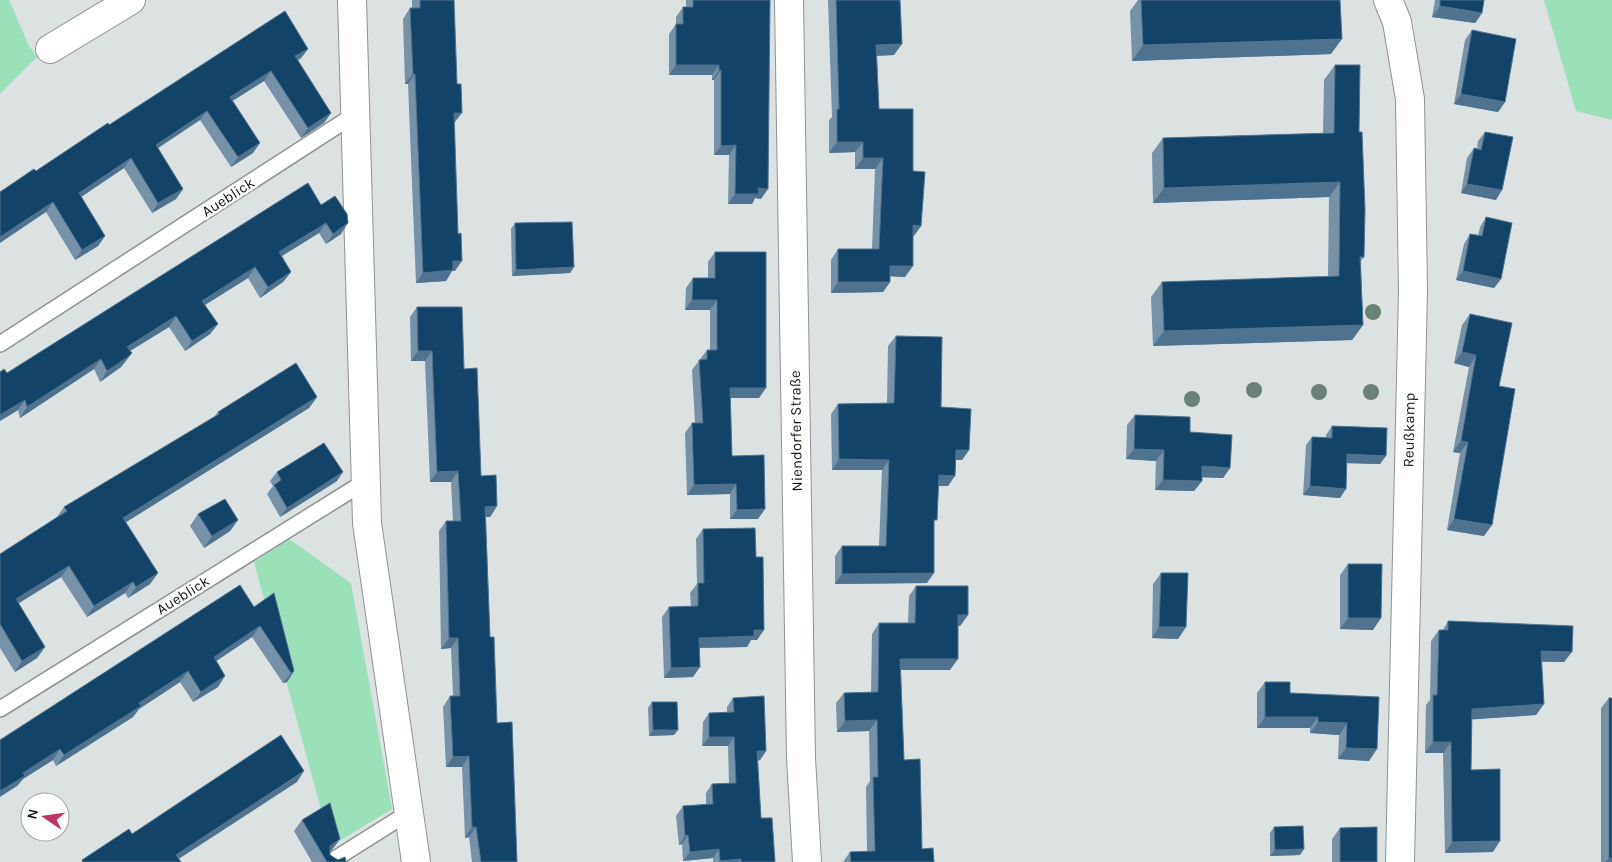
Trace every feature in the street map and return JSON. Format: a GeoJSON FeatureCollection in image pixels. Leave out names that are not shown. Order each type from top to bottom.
{"type":"FeatureCollection","features":[{"type":"Feature","properties":{"kind":"street"},"geometry":{"type":"LineString","coordinates":[[50,49],[131,0]]}},
{"type":"Feature","properties":{"kind":"street"},"geometry":{"type":"LineString","coordinates":[[352,0],[367,523],[416,862]]}},
{"type":"Feature","properties":{"kind":"street","name":"Niendorfer Straße"},"geometry":{"type":"LineString","coordinates":[[789,0],[801,758],[807,862]]}},
{"type":"Feature","properties":{"kind":"street","name":"Reußkamp"},"geometry":{"type":"LineString","coordinates":[[1388,0],[1396,22],[1410,99],[1413,291],[1400,862]]}},
{"type":"Feature","properties":{"kind":"lane","name":"Aueblick"},"geometry":{"type":"LineString","coordinates":[[0,344],[354,115]]}},
{"type":"Feature","properties":{"kind":"lane","name":"Aueblick"},"geometry":{"type":"LineString","coordinates":[[0,708],[366,481]]}},
{"type":"Feature","properties":{"kind":"lane"},"geometry":{"type":"LineString","coordinates":[[330,862],[408,813]]}},
{"type":"Feature","properties":{"kind":"green space"},"geometry":{"type":"Polygon","coordinates":[[[0,0],[9,0],[29,46],[37,57],[0,94],[0,0]]]}},
{"type":"Feature","properties":{"kind":"green space"},"geometry":{"type":"Polygon","coordinates":[[[1544,0],[1612,0],[1612,120],[1576,111],[1544,0]]]}},
{"type":"Feature","properties":{"kind":"green space"},"geometry":{"type":"Polygon","coordinates":[[[289,539],[351,583],[392,809],[331,846],[254,562],[289,539]]]}},
{"type":"Feature","properties":{"kind":"building"},"geometry":{"type":"Polygon","coordinates":[[[420,0],[454,0],[457,84],[461,84],[462,113],[454,113],[458,234],[461,233],[462,261],[453,261],[453,270],[423,273],[415,74],[413,74],[410,8],[420,8],[420,0]]]}},
{"type":"Feature","properties":{"kind":"building"},"geometry":{"type":"Polygon","coordinates":[[[693,0],[770,0],[768,189],[758,188],[759,194],[735,194],[736,145],[721,146],[721,70],[719,70],[719,65],[676,65],[676,24],[683,24],[683,7],[693,7],[693,0]]]}},
{"type":"Feature","properties":{"kind":"building"},"geometry":{"type":"Polygon","coordinates":[[[836,0],[900,0],[902,44],[876,45],[879,109],[913,109],[913,171],[925,172],[921,226],[913,225],[913,266],[890,266],[890,282],[838,282],[838,249],[879,249],[883,158],[863,158],[863,142],[837,142],[837,109],[839,109],[836,0]]]}},
{"type":"Feature","properties":{"kind":"building"},"geometry":{"type":"Polygon","coordinates":[[[1141,0],[1340,0],[1342,39],[1143,45],[1141,0]]]}},
{"type":"Feature","properties":{"kind":"building"},"geometry":{"type":"Polygon","coordinates":[[[1440,0],[1484,0],[1482,13],[1440,6],[1440,0]]]}},
{"type":"Feature","properties":{"kind":"building"},"geometry":{"type":"Polygon","coordinates":[[[285,11],[308,49],[295,56],[331,113],[308,128],[271,71],[230,97],[260,143],[238,157],[207,111],[156,145],[183,189],[158,203],[131,158],[79,193],[105,236],[82,250],[53,202],[0,237],[0,192],[34,169],[36,171],[108,123],[109,125],[285,11]]]}},
{"type":"Feature","properties":{"kind":"building"},"geometry":{"type":"Polygon","coordinates":[[[1472,30],[1516,39],[1505,102],[1461,94],[1472,30]]]}},
{"type":"Feature","properties":{"kind":"building"},"geometry":{"type":"Polygon","coordinates":[[[1335,65],[1360,65],[1359,132],[1362,132],[1365,210],[1364,257],[1360,257],[1363,325],[1164,331],[1162,282],[1339,276],[1340,182],[1164,188],[1163,138],[1334,133],[1335,65]]]}},
{"type":"Feature","properties":{"kind":"building"},"geometry":{"type":"Polygon","coordinates":[[[1485,132],[1513,137],[1502,190],[1467,184],[1474,148],[1481,150],[1485,132]]]}},
{"type":"Feature","properties":{"kind":"building"},"geometry":{"type":"Polygon","coordinates":[[[308,183],[321,205],[335,196],[347,214],[348,223],[333,234],[326,223],[279,252],[291,272],[268,287],[255,267],[202,301],[218,324],[192,341],[176,316],[127,347],[132,353],[107,371],[101,359],[27,407],[25,400],[0,415],[0,372],[4,369],[7,373],[308,183]]]}},
{"type":"Feature","properties":{"kind":"building"},"geometry":{"type":"Polygon","coordinates":[[[1486,217],[1512,223],[1501,279],[1463,271],[1470,234],[1482,236],[1486,217]]]}},
{"type":"Feature","properties":{"kind":"building"},"geometry":{"type":"Polygon","coordinates":[[[572,222],[574,267],[516,270],[515,223],[572,222]]]}},
{"type":"Feature","properties":{"kind":"building"},"geometry":{"type":"Polygon","coordinates":[[[715,252],[766,252],[766,388],[730,388],[732,456],[764,455],[765,509],[737,510],[736,484],[694,485],[692,423],[703,423],[699,360],[707,359],[707,350],[717,350],[717,300],[692,300],[693,278],[715,278],[715,252]]]}},
{"type":"Feature","properties":{"kind":"building"},"geometry":{"type":"Polygon","coordinates":[[[417,307],[462,307],[464,369],[477,368],[481,476],[496,475],[497,506],[485,507],[490,637],[494,637],[497,723],[512,722],[517,862],[481,862],[476,827],[472,827],[469,756],[453,757],[450,696],[460,696],[458,638],[449,638],[446,521],[461,521],[458,471],[437,472],[432,351],[418,351],[417,307]]]}},
{"type":"Feature","properties":{"kind":"building"},"geometry":{"type":"Polygon","coordinates":[[[1470,314],[1512,323],[1499,386],[1515,389],[1492,525],[1454,519],[1468,442],[1461,441],[1476,355],[1462,352],[1470,314]]]}},
{"type":"Feature","properties":{"kind":"building"},"geometry":{"type":"Polygon","coordinates":[[[896,336],[942,337],[941,407],[971,409],[969,450],[956,450],[955,476],[939,475],[937,520],[934,520],[934,573],[842,574],[842,546],[886,546],[889,460],[839,459],[838,404],[894,403],[896,336]]]}},
{"type":"Feature","properties":{"kind":"building"},"geometry":{"type":"Polygon","coordinates":[[[296,363],[317,397],[123,518],[158,573],[136,587],[133,582],[94,606],[69,566],[16,599],[45,647],[22,661],[0,624],[0,554],[67,511],[64,507],[219,414],[218,412],[296,363]]]}},
{"type":"Feature","properties":{"kind":"building"},"geometry":{"type":"Polygon","coordinates":[[[1135,415],[1190,417],[1190,432],[1232,435],[1230,468],[1202,466],[1202,481],[1163,480],[1164,450],[1134,449],[1135,415]]]}},
{"type":"Feature","properties":{"kind":"building"},"geometry":{"type":"Polygon","coordinates":[[[1332,426],[1387,428],[1386,456],[1347,454],[1346,489],[1310,486],[1312,437],[1332,438],[1332,426]]]}},
{"type":"Feature","properties":{"kind":"building"},"geometry":{"type":"Polygon","coordinates":[[[324,443],[343,472],[287,508],[274,485],[281,480],[277,472],[324,443]]]}},
{"type":"Feature","properties":{"kind":"building"},"geometry":{"type":"Polygon","coordinates":[[[225,499],[238,520],[212,536],[198,514],[225,499]]]}},
{"type":"Feature","properties":{"kind":"building"},"geometry":{"type":"Polygon","coordinates":[[[755,528],[756,557],[763,557],[764,630],[754,630],[754,636],[699,638],[700,667],[671,668],[669,607],[698,606],[698,583],[704,583],[703,529],[755,528]]]}},
{"type":"Feature","properties":{"kind":"building"},"geometry":{"type":"Polygon","coordinates":[[[1348,564],[1382,564],[1381,618],[1348,618],[1348,564]]]}},
{"type":"Feature","properties":{"kind":"building"},"geometry":{"type":"Polygon","coordinates":[[[1161,573],[1188,573],[1186,627],[1159,627],[1161,573]]]}},
{"type":"Feature","properties":{"kind":"building"},"geometry":{"type":"Polygon","coordinates":[[[240,585],[254,607],[274,593],[294,671],[291,673],[260,626],[214,657],[225,676],[201,692],[188,671],[139,703],[141,706],[64,755],[60,749],[23,773],[25,776],[0,791],[0,740],[240,585]]]}},
{"type":"Feature","properties":{"kind":"building"},"geometry":{"type":"Polygon","coordinates":[[[916,586],[968,586],[968,615],[958,615],[958,659],[900,659],[904,760],[920,759],[922,849],[933,848],[934,862],[851,862],[850,852],[875,851],[873,777],[878,777],[877,720],[845,721],[844,693],[878,692],[879,623],[915,623],[916,586]]]}},
{"type":"Feature","properties":{"kind":"building"},"geometry":{"type":"Polygon","coordinates":[[[1448,621],[1573,626],[1572,652],[1541,651],[1544,704],[1472,709],[1471,770],[1500,769],[1500,841],[1452,842],[1451,742],[1433,742],[1433,695],[1437,695],[1439,630],[1448,630],[1448,621]]]}},
{"type":"Feature","properties":{"kind":"building"},"geometry":{"type":"Polygon","coordinates":[[[1265,682],[1290,682],[1290,693],[1379,697],[1377,749],[1346,748],[1347,723],[1318,722],[1318,717],[1265,717],[1265,682]]]}},
{"type":"Feature","properties":{"kind":"building"},"geometry":{"type":"Polygon","coordinates":[[[764,696],[766,751],[757,751],[761,818],[772,818],[775,862],[741,862],[741,859],[720,861],[719,849],[690,852],[688,835],[685,836],[683,806],[713,804],[712,784],[736,783],[734,737],[709,737],[709,713],[734,712],[733,698],[764,696]]]}},
{"type":"Feature","properties":{"kind":"building"},"geometry":{"type":"Polygon","coordinates":[[[1609,698],[1612,698],[1612,858],[1609,858],[1609,698]]]}},
{"type":"Feature","properties":{"kind":"building"},"geometry":{"type":"Polygon","coordinates":[[[652,702],[677,702],[678,730],[653,730],[652,702]]]}},
{"type":"Feature","properties":{"kind":"building"},"geometry":{"type":"Polygon","coordinates":[[[281,735],[304,771],[176,855],[181,862],[83,862],[82,860],[129,829],[132,834],[281,735]]]}},
{"type":"Feature","properties":{"kind":"building"},"geometry":{"type":"Polygon","coordinates":[[[330,803],[340,839],[330,846],[330,855],[338,860],[345,857],[346,862],[327,862],[302,820],[330,803]]]}},
{"type":"Feature","properties":{"kind":"building"},"geometry":{"type":"Polygon","coordinates":[[[1303,826],[1304,849],[1275,850],[1274,827],[1303,826]]]}},
{"type":"Feature","properties":{"kind":"building"},"geometry":{"type":"Polygon","coordinates":[[[1377,827],[1377,862],[1340,862],[1340,828],[1377,827]]]}}]}
